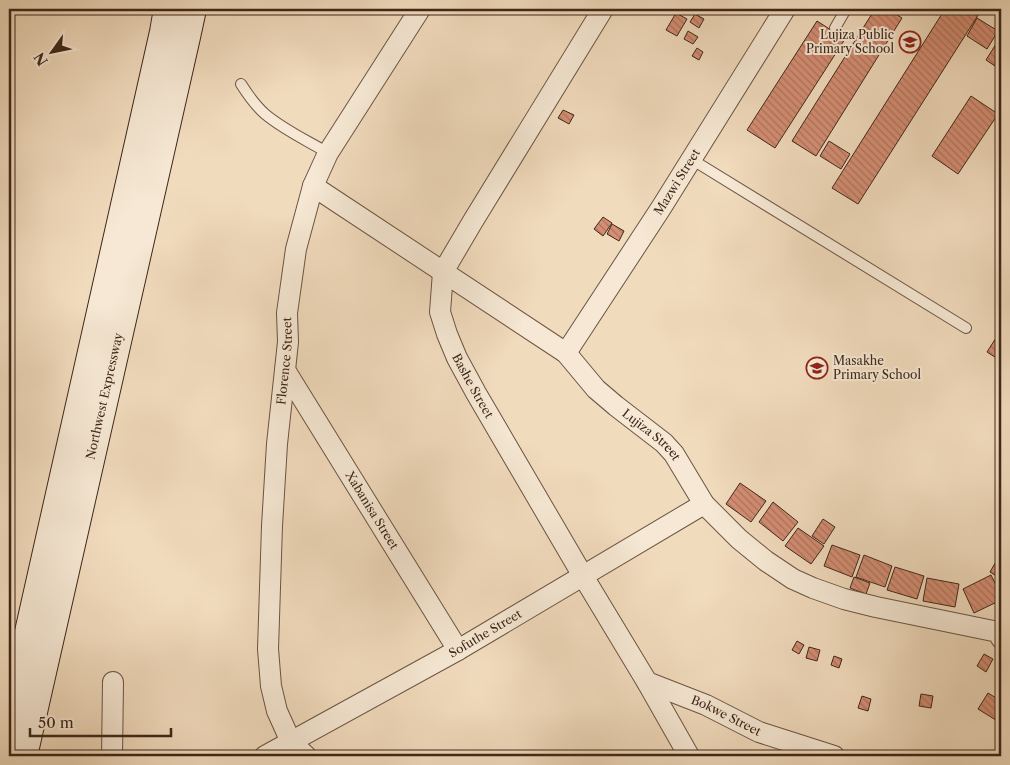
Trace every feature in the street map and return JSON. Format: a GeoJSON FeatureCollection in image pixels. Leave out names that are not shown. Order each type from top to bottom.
{"type":"FeatureCollection","features":[{"type":"Feature","properties":{"kind":"main road"},"geometry":{"type":"LineString","coordinates":[[173,26],[192,9]]}},
{"type":"Feature","properties":{"kind":"main road","name":"Northwest Expressway"},"geometry":{"type":"LineString","coordinates":[[9,721],[173,26]]}},
{"type":"Feature","properties":{"kind":"main road","name":"Northwest Expressway"},"geometry":{"type":"LineString","coordinates":[[23,756],[173,26]]}},
{"type":"Feature","properties":{"kind":"street","name":"Florence Street"},"geometry":{"type":"LineString","coordinates":[[291,742],[277,711],[271,686],[268,649],[273,498],[288,342],[288,313],[296,249],[313,186],[328,153],[420,9]]}},
{"type":"Feature","properties":{"kind":"street","name":"Bashe Street"},"geometry":{"type":"LineString","coordinates":[[603,9],[483,204],[444,272],[440,312],[457,358],[496,428],[689,756]]}},
{"type":"Feature","properties":{"kind":"street","name":"Mazwi Street"},"geometry":{"type":"LineString","coordinates":[[566,353],[656,216],[785,9]]}},
{"type":"Feature","properties":{"kind":"street","name":"Lujiza Street"},"geometry":{"type":"LineString","coordinates":[[313,186],[566,353],[596,389],[664,443],[674,454],[704,504],[739,539],[766,561],[793,578],[844,599],[1000,633]]}},
{"type":"Feature","properties":{"kind":"street","name":"Xabanisa Street"},"geometry":{"type":"LineString","coordinates":[[285,370],[458,650]]}},
{"type":"Feature","properties":{"kind":"street","name":"Sofuthe Street"},"geometry":{"type":"LineString","coordinates":[[265,756],[458,650],[704,504]]}},
{"type":"Feature","properties":{"kind":"street"},"geometry":{"type":"LineString","coordinates":[[112,756],[113,682]]}},
{"type":"Feature","properties":{"kind":"street","name":"Bokwe Street"},"geometry":{"type":"LineString","coordinates":[[647,682],[706,706],[759,732],[834,756]]}},
{"type":"Feature","properties":{"kind":"street"},"geometry":{"type":"LineString","coordinates":[[291,742],[306,756]]}},
{"type":"Feature","properties":{"kind":"lane"},"geometry":{"type":"LineString","coordinates":[[835,28],[846,9]]}},
{"type":"Feature","properties":{"kind":"lane"},"geometry":{"type":"LineString","coordinates":[[241,84],[264,114],[328,153]]}},
{"type":"Feature","properties":{"kind":"lane"},"geometry":{"type":"LineString","coordinates":[[691,159],[966,328]]}},
{"type":"Feature","properties":{"kind":"building"},"geometry":{"type":"Polygon","coordinates":[[[875,9],[888,9],[902,18],[816,156],[792,141],[875,9]]]}},
{"type":"Feature","properties":{"kind":"building"},"geometry":{"type":"Polygon","coordinates":[[[926,9],[940,9],[937,15],[926,9]]]}},
{"type":"Feature","properties":{"kind":"building"},"geometry":{"type":"Polygon","coordinates":[[[945,9],[982,9],[858,204],[832,188],[945,9]]]}},
{"type":"Feature","properties":{"kind":"building"},"geometry":{"type":"Polygon","coordinates":[[[676,13],[687,19],[677,36],[666,30],[676,13]]]}},
{"type":"Feature","properties":{"kind":"building"},"geometry":{"type":"Polygon","coordinates":[[[695,14],[704,19],[699,28],[690,22],[695,14]]]}},
{"type":"Feature","properties":{"kind":"building"},"geometry":{"type":"Polygon","coordinates":[[[977,18],[998,31],[987,49],[967,36],[977,18]]]}},
{"type":"Feature","properties":{"kind":"building"},"geometry":{"type":"Polygon","coordinates":[[[817,21],[845,39],[775,148],[747,130],[817,21]]]}},
{"type":"Feature","properties":{"kind":"building"},"geometry":{"type":"Polygon","coordinates":[[[688,31],[698,37],[693,44],[684,39],[688,31]]]}},
{"type":"Feature","properties":{"kind":"building"},"geometry":{"type":"Polygon","coordinates":[[[1001,36],[1001,70],[986,60],[1001,36]]]}},
{"type":"Feature","properties":{"kind":"building"},"geometry":{"type":"Polygon","coordinates":[[[697,48],[703,52],[699,60],[692,56],[697,48]]]}},
{"type":"Feature","properties":{"kind":"building"},"geometry":{"type":"Polygon","coordinates":[[[971,96],[998,114],[958,174],[932,156],[971,96]]]}},
{"type":"Feature","properties":{"kind":"building"},"geometry":{"type":"Polygon","coordinates":[[[563,110],[574,115],[569,124],[558,118],[563,110]]]}},
{"type":"Feature","properties":{"kind":"building"},"geometry":{"type":"Polygon","coordinates":[[[829,141],[850,154],[841,169],[820,156],[829,141]]]}},
{"type":"Feature","properties":{"kind":"building"},"geometry":{"type":"Polygon","coordinates":[[[603,217],[612,223],[603,236],[594,229],[603,217]]]}},
{"type":"Feature","properties":{"kind":"building"},"geometry":{"type":"Polygon","coordinates":[[[612,224],[624,231],[619,241],[607,234],[612,224]]]}},
{"type":"Feature","properties":{"kind":"building"},"geometry":{"type":"Polygon","coordinates":[[[1001,330],[1001,361],[987,352],[1001,330]]]}},
{"type":"Feature","properties":{"kind":"building"},"geometry":{"type":"Polygon","coordinates":[[[740,483],[766,501],[751,522],[726,504],[740,483]]]}},
{"type":"Feature","properties":{"kind":"building"},"geometry":{"type":"Polygon","coordinates":[[[773,502],[798,522],[783,541],[759,522],[773,502]]]}},
{"type":"Feature","properties":{"kind":"building"},"geometry":{"type":"Polygon","coordinates":[[[823,519],[835,527],[824,544],[812,536],[823,519]]]}},
{"type":"Feature","properties":{"kind":"building"},"geometry":{"type":"Polygon","coordinates":[[[798,528],[824,546],[811,564],[785,546],[798,528]]]}},
{"type":"Feature","properties":{"kind":"building"},"geometry":{"type":"Polygon","coordinates":[[[832,545],[860,555],[852,577],[824,566],[832,545]]]}},
{"type":"Feature","properties":{"kind":"building"},"geometry":{"type":"Polygon","coordinates":[[[1001,553],[1001,579],[990,572],[1001,553]]]}},
{"type":"Feature","properties":{"kind":"building"},"geometry":{"type":"Polygon","coordinates":[[[864,555],[892,566],[885,587],[856,577],[864,555]]]}},
{"type":"Feature","properties":{"kind":"building"},"geometry":{"type":"Polygon","coordinates":[[[895,567],[924,576],[917,599],[887,590],[895,567]]]}},
{"type":"Feature","properties":{"kind":"building"},"geometry":{"type":"Polygon","coordinates":[[[991,575],[1001,595],[1001,600],[974,613],[963,589],[991,575]]]}},
{"type":"Feature","properties":{"kind":"building"},"geometry":{"type":"Polygon","coordinates":[[[854,577],[870,583],[866,594],[850,588],[854,577]]]}},
{"type":"Feature","properties":{"kind":"building"},"geometry":{"type":"Polygon","coordinates":[[[927,578],[959,584],[955,607],[923,601],[927,578]]]}},
{"type":"Feature","properties":{"kind":"building"},"geometry":{"type":"Polygon","coordinates":[[[797,641],[804,645],[799,654],[792,650],[797,641]]]}},
{"type":"Feature","properties":{"kind":"building"},"geometry":{"type":"Polygon","coordinates":[[[809,647],[820,650],[817,661],[806,658],[809,647]]]}},
{"type":"Feature","properties":{"kind":"building"},"geometry":{"type":"Polygon","coordinates":[[[984,654],[993,659],[986,672],[977,666],[984,654]]]}},
{"type":"Feature","properties":{"kind":"building"},"geometry":{"type":"Polygon","coordinates":[[[834,656],[842,659],[839,668],[831,665],[834,656]]]}},
{"type":"Feature","properties":{"kind":"building"},"geometry":{"type":"Polygon","coordinates":[[[988,693],[1001,701],[1001,718],[999,722],[978,709],[988,693]]]}},
{"type":"Feature","properties":{"kind":"building"},"geometry":{"type":"Polygon","coordinates":[[[921,694],[933,696],[931,708],[919,706],[921,694]]]}},
{"type":"Feature","properties":{"kind":"building"},"geometry":{"type":"Polygon","coordinates":[[[862,696],[871,699],[868,711],[858,708],[862,696]]]}},
{"type":"Feature","properties":{"kind":"place","name":"Lujiza Public Primary School"},"geometry":{"type":"Point","coordinates":[910,42]}},
{"type":"Feature","properties":{"kind":"place","name":"Masakhe Primary School"},"geometry":{"type":"Point","coordinates":[817,368]}}]}
